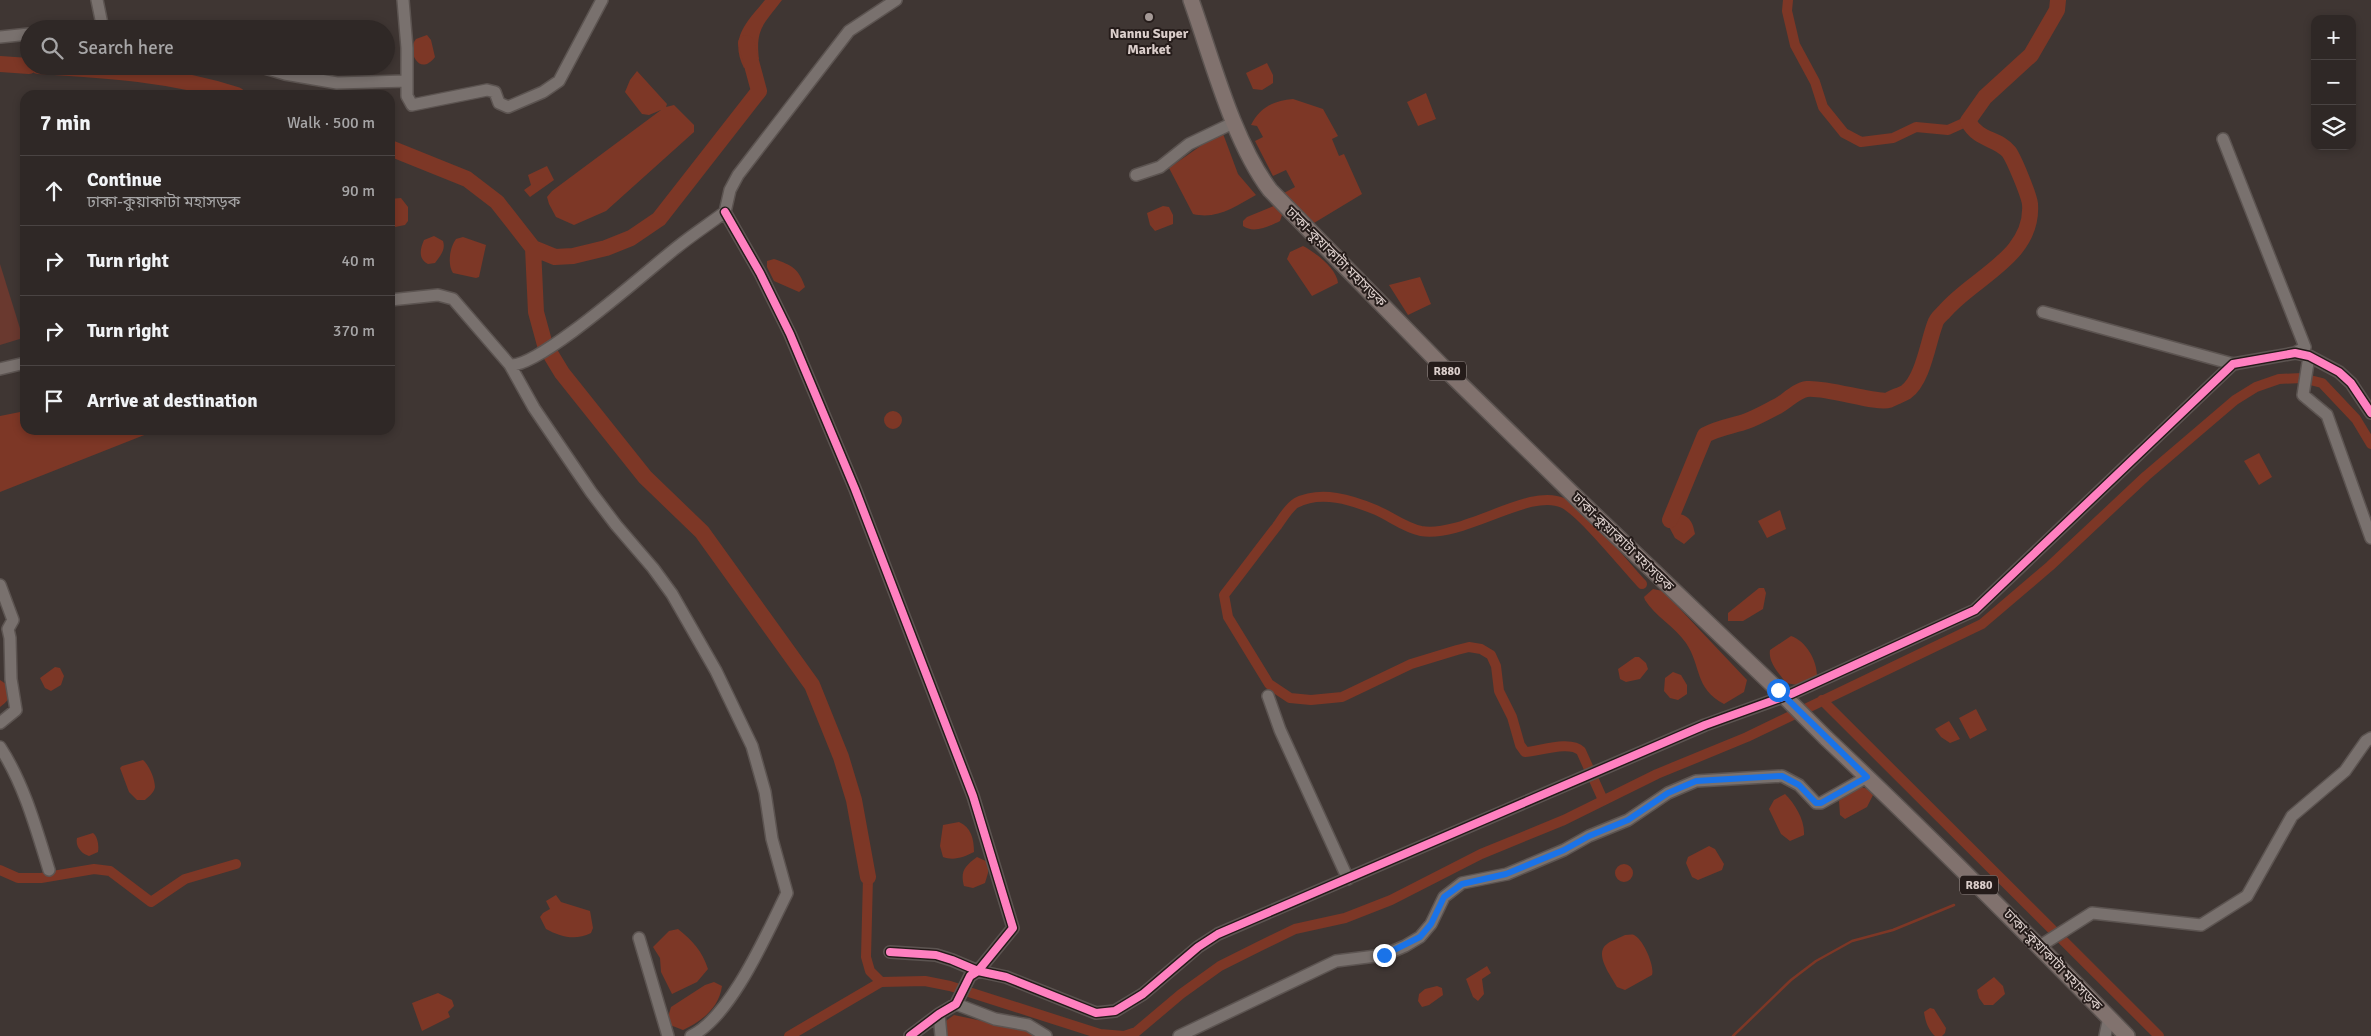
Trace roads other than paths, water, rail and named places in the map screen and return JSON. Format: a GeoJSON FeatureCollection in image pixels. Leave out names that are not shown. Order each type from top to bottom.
{"type":"FeatureCollection","features":[{"type":"Feature","properties":{"kind":"main road","name":"ঢাকা-কুয়াকাটা মহাসড়ক"},"geometry":{"type":"LineString","coordinates":[[1191,0],[1235,122],[1250,158],[1270,190],[1442,366],[2040,946],[2127,1036]]}},
{"type":"Feature","properties":{"kind":"street"},"geometry":{"type":"LineString","coordinates":[[97,0],[101,20]]}},
{"type":"Feature","properties":{"kind":"street"},"geometry":{"type":"LineString","coordinates":[[403,0],[407,48],[407,96],[412,105],[487,90],[495,92],[499,102],[508,107],[543,92],[559,81],[602,0]]}},
{"type":"Feature","properties":{"kind":"street"},"geometry":{"type":"LineString","coordinates":[[510,365],[520,365],[568,337],[678,246],[725,212],[730,190],[738,176],[849,31],[896,0]]}},
{"type":"Feature","properties":{"kind":"street"},"geometry":{"type":"LineString","coordinates":[[0,37],[20,35]]}},
{"type":"Feature","properties":{"kind":"street"},"geometry":{"type":"LineString","coordinates":[[292,75],[337,83],[406,81]]}},
{"type":"Feature","properties":{"kind":"street"},"geometry":{"type":"LineString","coordinates":[[1136,175],[1160,167],[1189,144],[1235,122]]}},
{"type":"Feature","properties":{"kind":"street"},"geometry":{"type":"LineString","coordinates":[[2043,312],[2233,364],[2295,353],[2304,348],[2222,139]]}},
{"type":"Feature","properties":{"kind":"street"},"geometry":{"type":"LineString","coordinates":[[725,212],[760,273],[812,385],[855,489],[973,796],[1013,928],[974,974],[956,1004],[938,1014],[910,1036]]}},
{"type":"Feature","properties":{"kind":"street"},"geometry":{"type":"LineString","coordinates":[[395,299],[438,295],[452,299],[510,365],[534,408],[591,492],[672,594],[716,671],[752,746],[765,792],[772,839],[787,893],[755,956],[719,1012],[691,1036]]}},
{"type":"Feature","properties":{"kind":"street"},"geometry":{"type":"LineString","coordinates":[[2295,353],[2308,356],[2339,372],[2351,383],[2371,413]]}},
{"type":"Feature","properties":{"kind":"street"},"geometry":{"type":"LineString","coordinates":[[2308,356],[2303,395],[2327,415],[2371,538]]}},
{"type":"Feature","properties":{"kind":"street"},"geometry":{"type":"LineString","coordinates":[[890,952],[936,955],[974,974],[1006,978],[1048,996],[1096,1013],[1115,1011],[1143,994],[1198,947],[1218,934],[1705,725],[1791,694],[1975,610],[2233,364]]}},
{"type":"Feature","properties":{"kind":"street"},"geometry":{"type":"LineString","coordinates":[[0,369],[20,365]]}},
{"type":"Feature","properties":{"kind":"street"},"geometry":{"type":"LineString","coordinates":[[0,585],[13,620],[8,629],[11,679],[16,710],[0,723]]}},
{"type":"Feature","properties":{"kind":"street"},"geometry":{"type":"LineString","coordinates":[[1268,696],[1280,730],[1348,879]]}},
{"type":"Feature","properties":{"kind":"street"},"geometry":{"type":"LineString","coordinates":[[2040,946],[2092,913],[2201,925],[2247,896],[2292,816],[2345,771],[2366,741],[2371,738]]}},
{"type":"Feature","properties":{"kind":"street"},"geometry":{"type":"LineString","coordinates":[[0,746],[13,766],[32,816],[49,870]]}},
{"type":"Feature","properties":{"kind":"street"},"geometry":{"type":"LineString","coordinates":[[1179,1036],[1255,1001],[1330,963],[1384,955],[1405,946],[1420,937],[1431,924],[1444,897],[1462,884],[1506,874],[1564,850],[1589,836],[1628,820],[1668,793],[1696,781],[1782,776],[1799,785],[1816,803],[1821,803],[1867,777]]}},
{"type":"Feature","properties":{"kind":"street"},"geometry":{"type":"LineString","coordinates":[[639,938],[668,1036]]}},
{"type":"Feature","properties":{"kind":"street"},"geometry":{"type":"LineString","coordinates":[[956,1004],[995,1018],[1028,1025],[1046,1036]]}},
{"type":"Feature","properties":{"kind":"street"},"geometry":{"type":"LineString","coordinates":[[938,1014],[941,1036]]}},
{"type":"Feature","properties":{"kind":"street"},"geometry":{"type":"LineString","coordinates":[[2105,1036],[2109,1018]]}},
{"type":"Feature","properties":{"kind":"waterway"},"geometry":{"type":"LineString","coordinates":[[1788,0],[1787,11],[1795,45],[1815,82],[1823,107],[1844,133],[1861,142],[1893,138],[1916,127],[1948,130],[1968,121]]}},
{"type":"Feature","properties":{"kind":"waterway"},"geometry":{"type":"LineString","coordinates":[[1670,520],[1705,435],[1755,418],[1778,406],[1800,391],[1807,389],[1827,390],[1883,401],[1906,392],[1917,379],[1921,370],[1937,319],[1956,300],[2012,252],[2022,238],[2029,222],[2030,204],[2027,193],[2009,152],[1999,144],[1982,136],[1972,128],[1968,121],[1985,97],[2031,55],[2057,10],[2058,0]]}},
{"type":"Feature","properties":{"kind":"waterway"},"geometry":{"type":"LineString","coordinates":[[533,248],[555,257],[573,256],[606,248],[631,238],[659,219],[759,91],[746,43]]}},
{"type":"Feature","properties":{"kind":"waterway"},"geometry":{"type":"LineString","coordinates":[[0,64],[20,65]]}},
{"type":"Feature","properties":{"kind":"waterway"},"geometry":{"type":"LineString","coordinates":[[145,75],[188,82],[220,90]]}},
{"type":"Feature","properties":{"kind":"waterway"},"geometry":{"type":"LineString","coordinates":[[395,150],[467,179],[497,202],[533,248],[536,312],[545,345],[562,373],[645,477],[702,532],[812,685],[841,757],[854,800],[868,877]]}},
{"type":"Feature","properties":{"kind":"waterway"},"geometry":{"type":"LineString","coordinates":[[868,877],[866,957],[870,971],[881,982],[925,981],[950,986],[1100,1034],[1124,1036],[1136,1032],[1181,994],[1220,966],[1295,929],[1345,918],[1391,900],[1481,854],[1564,820],[1657,774],[1747,737],[1982,624],[2050,566],[2146,476],[2235,400],[2256,387],[2279,379],[2302,378],[2322,383],[2356,419],[2371,444]]}},
{"type":"Feature","properties":{"kind":"waterway"},"geometry":{"type":"LineString","coordinates":[[1603,800],[1581,751],[1570,746],[1562,746],[1525,752],[1520,745],[1512,717],[1499,691],[1496,666],[1491,655],[1481,649],[1469,647],[1411,664],[1342,697],[1311,700],[1290,698],[1269,684],[1228,617],[1224,595],[1291,507],[1296,503],[1316,497],[1336,498],[1367,506],[1421,531],[1438,531],[1457,527],[1533,502],[1549,500],[1563,503],[1592,528],[1642,584]]}},
{"type":"Feature","properties":{"kind":"waterway"},"geometry":{"type":"LineString","coordinates":[[1822,700],[2159,1036]]}},
{"type":"Feature","properties":{"kind":"waterway"},"geometry":{"type":"LineString","coordinates":[[0,870],[18,878],[41,878],[94,869],[110,871],[151,902],[185,879],[236,864]]}},
{"type":"Feature","properties":{"kind":"waterway"},"geometry":{"type":"LineString","coordinates":[[1733,1036],[1791,980],[1816,961],[1852,941],[1893,930],[1954,905]]}},
{"type":"Feature","properties":{"kind":"waterway"},"geometry":{"type":"LineString","coordinates":[[789,1036],[881,982]]}},
{"type":"Feature","properties":{"kind":"place","name":"Nannu Super Market"},"geometry":{"type":"Point","coordinates":[1149,17]}}]}
